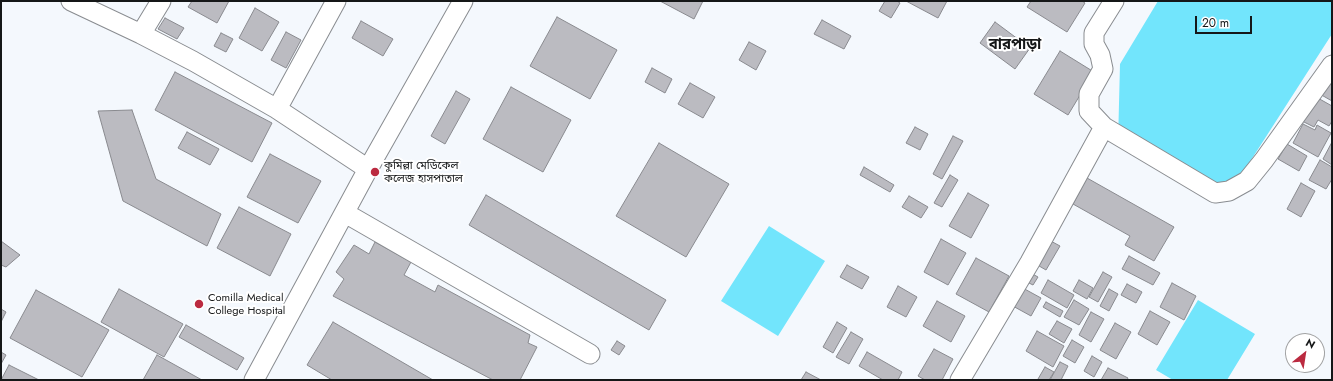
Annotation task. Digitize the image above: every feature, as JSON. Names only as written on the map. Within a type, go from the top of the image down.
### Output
[{"type":"street","points":[[71,1],[141,34],[277,109],[368,169]]},
{"type":"street","points":[[141,34],[161,1]]},
{"type":"street","points":[[277,109],[336,1]]},
{"type":"street","points":[[254,380],[368,169],[463,1]]},
{"type":"street","points":[[1114,1],[1094,33],[1094,44],[1100,55],[1103,69],[1089,94],[1090,111],[1104,127],[1215,193],[1229,191],[1247,181],[1264,160],[1332,65]]},
{"type":"street","points":[[960,380],[1030,262],[1104,127]]},
{"type":"street","points":[[345,213],[590,354]]},
{"type":"water","points":[[1158,1],[1332,1],[1332,34],[1226,199],[1118,143],[1120,64]]},
{"type":"water","points":[[769,226],[825,261],[778,336],[721,301]]},
{"type":"water","points":[[1198,300],[1255,334],[1227,380],[1173,380],[1156,370]]},
{"type":"building","points":[[192,1],[229,1],[217,23],[188,7]]},
{"type":"building","points":[[660,1],[703,1],[694,19]]},
{"type":"building","points":[[885,1],[897,1],[900,3],[891,18],[879,11]]},
{"type":"building","points":[[906,1],[947,1],[938,18]]},
{"type":"building","points":[[1031,1],[1082,1],[1085,3],[1067,32],[1027,7]]},
{"type":"building","points":[[255,8],[279,22],[262,51],[239,38]]},
{"type":"building","points":[[557,17],[617,50],[590,99],[530,66]]},
{"type":"building","points":[[165,18],[184,28],[177,39],[158,29]]},
{"type":"building","points":[[822,20],[851,36],[844,49],[814,34]]},
{"type":"building","points":[[361,21],[393,39],[383,56],[352,38]]},
{"type":"building","points":[[995,22],[1030,48],[1015,69],[980,43]]},
{"type":"building","points":[[286,32],[301,40],[286,68],[271,60]]},
{"type":"building","points":[[221,33],[233,39],[226,52],[214,46]]},
{"type":"building","points":[[749,42],[766,51],[756,70],[739,60]]},
{"type":"building","points":[[1060,51],[1094,72],[1068,115],[1034,94]]},
{"type":"building","points":[[652,68],[672,79],[665,93],[645,82]]},
{"type":"building","points":[[1332,69],[1332,101],[1318,93]]},
{"type":"building","points":[[175,72],[272,123],[252,162],[155,110]]},
{"type":"building","points":[[690,83],[715,97],[703,118],[678,104]]},
{"type":"building","points":[[511,87],[571,120],[543,172],[483,139]]},
{"type":"building","points":[[456,91],[470,99],[445,144],[431,136]]},
{"type":"building","points":[[1316,97],[1332,106],[1332,121],[1329,126],[1318,120],[1314,127],[1302,121]]},
{"type":"building","points":[[132,110],[156,179],[221,214],[207,246],[123,201],[98,111]]},
{"type":"building","points":[[1303,124],[1315,130],[1317,125],[1331,133],[1318,157],[1293,143]]},
{"type":"building","points":[[915,127],[928,134],[920,150],[906,143]]},
{"type":"building","points":[[187,132],[219,149],[210,165],[178,148]]},
{"type":"building","points":[[953,136],[963,141],[942,179],[933,174]]},
{"type":"building","points":[[1332,142],[1332,165],[1323,159]]},
{"type":"building","points":[[659,143],[729,184],[686,257],[616,216]]},
{"type":"building","points":[[1287,144],[1307,156],[1299,171],[1278,159]]},
{"type":"building","points":[[270,154],[321,181],[298,223],[247,197]]},
{"type":"building","points":[[1320,160],[1332,167],[1332,179],[1326,189],[1309,180]]},
{"type":"building","points":[[864,167],[894,185],[890,192],[860,175]]},
{"type":"building","points":[[950,175],[958,180],[942,207],[934,203]]},
{"type":"building","points":[[1087,178],[1174,227],[1154,261],[1125,245],[1130,236],[1073,204]]},
{"type":"building","points":[[1301,183],[1315,191],[1301,217],[1287,209]]},
{"type":"building","points":[[968,193],[989,205],[971,238],[949,226]]},
{"type":"building","points":[[486,195],[666,300],[649,330],[469,225]]},
{"type":"building","points":[[909,196],[928,207],[921,218],[902,207]]},
{"type":"building","points":[[239,207],[291,234],[270,276],[217,248]]},
{"type":"building","points":[[941,239],[966,253],[948,285],[924,272]]},
{"type":"building","points":[[1047,239],[1060,246],[1046,270],[1034,263]]},
{"type":"building","points":[[1,241],[20,255],[6,267],[1,265]]},
{"type":"building","points":[[375,242],[411,262],[404,275],[435,292],[438,285],[530,335],[528,343],[537,347],[520,380],[493,380],[333,296],[344,279],[336,272],[354,245],[369,254]]},
{"type":"building","points":[[1129,256],[1160,273],[1153,285],[1122,269]]},
{"type":"building","points":[[976,258],[1009,276],[989,312],[956,294]]},
{"type":"building","points":[[847,265],[869,277],[862,289],[840,277]]},
{"type":"building","points":[[1027,271],[1038,277],[1033,285],[1023,280]]},
{"type":"building","points":[[1103,272],[1112,277],[1098,302],[1089,297]]},
{"type":"building","points":[[1048,280],[1074,295],[1067,308],[1041,293]]},
{"type":"building","points":[[1079,280],[1093,288],[1087,299],[1073,291]]},
{"type":"building","points":[[1172,283],[1196,296],[1184,320],[1160,307]]},
{"type":"building","points":[[1127,284],[1142,292],[1136,303],[1121,295]]},
{"type":"building","points":[[898,286],[917,297],[906,317],[887,307]]},
{"type":"building","points":[[1021,287],[1041,298],[1031,316],[1011,305]]},
{"type":"building","points":[[119,289],[183,324],[164,357],[101,322]]},
{"type":"building","points":[[1109,289],[1118,294],[1109,311],[1100,306]]},
{"type":"building","points":[[36,290],[109,330],[82,377],[10,338]]},
{"type":"building","points":[[1074,300],[1089,309],[1079,325],[1064,317]]},
{"type":"building","points":[[937,301],[965,316],[951,342],[923,326]]},
{"type":"building","points":[[1046,302],[1063,311],[1060,317],[1043,307]]},
{"type":"building","points":[[1,309],[6,312],[1,322]]},
{"type":"building","points":[[1150,311],[1170,322],[1157,345],[1138,334]]},
{"type":"building","points":[[1091,312],[1104,319],[1091,342],[1079,335]]},
{"type":"building","points":[[1057,321],[1072,329],[1064,343],[1049,334]]},
{"type":"building","points":[[333,322],[433,380],[332,380],[307,365]]},
{"type":"building","points":[[837,322],[847,328],[833,353],[823,347]]},
{"type":"building","points":[[1115,323],[1131,332],[1116,359],[1100,350]]},
{"type":"building","points":[[186,325],[244,358],[237,370],[179,337]]},
{"type":"building","points":[[1037,331],[1064,346],[1053,367],[1026,351]]},
{"type":"building","points":[[851,332],[863,339],[849,364],[836,357]]},
{"type":"building","points":[[1072,340],[1084,347],[1075,363],[1063,356]]},
{"type":"building","points":[[617,341],[625,346],[619,355],[611,350]]},
{"type":"building","points":[[934,349],[953,359],[942,380],[925,380],[918,376]]},
{"type":"building","points":[[1,352],[6,355],[1,364]]},
{"type":"building","points":[[867,352],[902,372],[898,380],[883,380],[859,366]]},
{"type":"building","points":[[157,355],[202,380],[143,380]]},
{"type":"building","points":[[1092,356],[1102,362],[1094,377],[1084,371]]},
{"type":"building","points":[[1060,362],[1068,366],[1061,380],[1050,380]]},
{"type":"building","points":[[9,365],[39,380],[1,380]]},
{"type":"building","points":[[1045,367],[1054,372],[1049,380],[1040,380],[1038,379]]},
{"type":"building","points":[[1108,368],[1128,378],[1127,380],[1101,380]]},
{"type":"building","points":[[806,372],[821,380],[801,380]]},
{"type":"place","name":"কুমিল্লা মেডিকেল কলেজ হাসপাতাল","points":[[375,172]]},
{"type":"place","name":"Comilla Medical College Hospital","points":[[199,304]]},
{"type":"district","name":"বারপাড়া","points":[[1015,45]]}]
